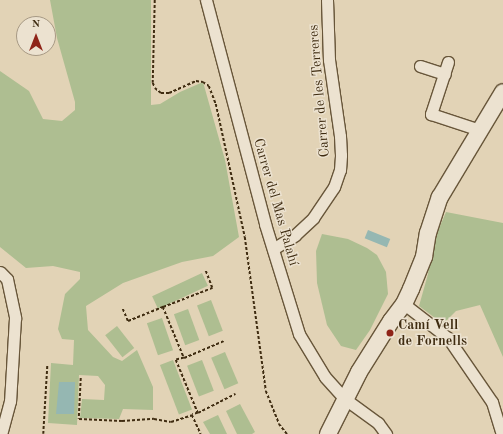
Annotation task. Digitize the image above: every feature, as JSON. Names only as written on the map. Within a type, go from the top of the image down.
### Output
[{"type":"street","name":"Carrer del Mas Palahí","points":[[206,0],[257,196],[299,334],[326,377],[345,399],[378,423],[386,434]]},
{"type":"street","name":"Carrer de les Terreres","points":[[273,249],[295,235],[313,218],[334,187],[340,170],[340,136],[329,60],[327,0]]},
{"type":"street","points":[[448,62],[431,114],[480,130]]},
{"type":"street","points":[[420,66],[445,74]]},
{"type":"street","points":[[328,434],[345,399],[391,320],[404,304],[424,257],[428,233],[440,197],[503,92]]},
{"type":"street","points":[[0,272],[7,279],[15,318],[10,401],[1,434]]},
{"type":"street","points":[[404,304],[448,338],[492,402],[502,434]]},
{"type":"path","points":[[155,0],[153,83],[155,88],[161,93],[169,93],[196,81],[203,82],[209,86],[216,104],[245,237],[266,391],[279,424],[287,434]]},
{"type":"path","points":[[123,309],[128,321],[212,288],[205,270]]},
{"type":"path","points":[[163,307],[184,358]]},
{"type":"path","points":[[198,413],[176,360],[224,341]]},
{"type":"path","points":[[43,434],[47,366]]},
{"type":"path","points":[[81,378],[79,419],[122,420],[154,418],[171,422],[198,413],[235,394]]},
{"type":"path","points":[[192,415],[201,434]]},
{"type":"green space","points":[[50,0],[151,0],[151,105],[160,104],[180,92],[203,82],[225,160],[239,237],[213,256],[182,262],[123,283],[86,306],[88,330],[113,357],[122,361],[137,350],[153,387],[153,410],[123,409],[119,419],[80,418],[82,399],[104,400],[105,385],[98,376],[79,375],[77,425],[48,423],[51,363],[73,365],[74,340],[62,339],[58,329],[65,294],[80,279],[80,272],[53,266],[26,268],[0,247],[0,71],[29,91],[43,119],[62,121],[75,110],[75,102],[57,38],[56,16],[53,16]]},
{"type":"green space","points":[[446,212],[503,223],[503,357],[480,305],[456,311],[443,324],[419,306],[428,274],[432,245]]},
{"type":"green space","points":[[322,234],[348,239],[367,248],[377,255],[386,272],[388,294],[370,330],[356,350],[341,346],[327,325],[317,283],[316,251]]},
{"type":"green space","points":[[202,273],[208,286],[158,309],[152,296]]},
{"type":"green space","points":[[211,300],[223,331],[209,336],[197,305]]},
{"type":"green space","points":[[188,309],[199,340],[185,345],[174,314]]},
{"type":"green space","points":[[162,318],[173,350],[158,355],[147,323]]},
{"type":"green space","points":[[117,326],[134,348],[122,357],[105,335]]},
{"type":"green space","points":[[225,352],[238,383],[224,389],[211,358]]},
{"type":"green space","points":[[173,360],[192,409],[179,414],[160,365]]},
{"type":"green space","points":[[202,360],[214,391],[199,397],[187,366]]},
{"type":"green space","points":[[240,404],[255,432],[252,434],[237,434],[226,411]]},
{"type":"green space","points":[[218,415],[227,434],[210,434],[203,422]]},
{"type":"water","points":[[368,230],[390,239],[387,247],[365,238]]},
{"type":"water","points":[[59,382],[75,382],[74,414],[56,414]]},
{"type":"place","name":"Camí Vell de Fornells","points":[[390,333]]}]
